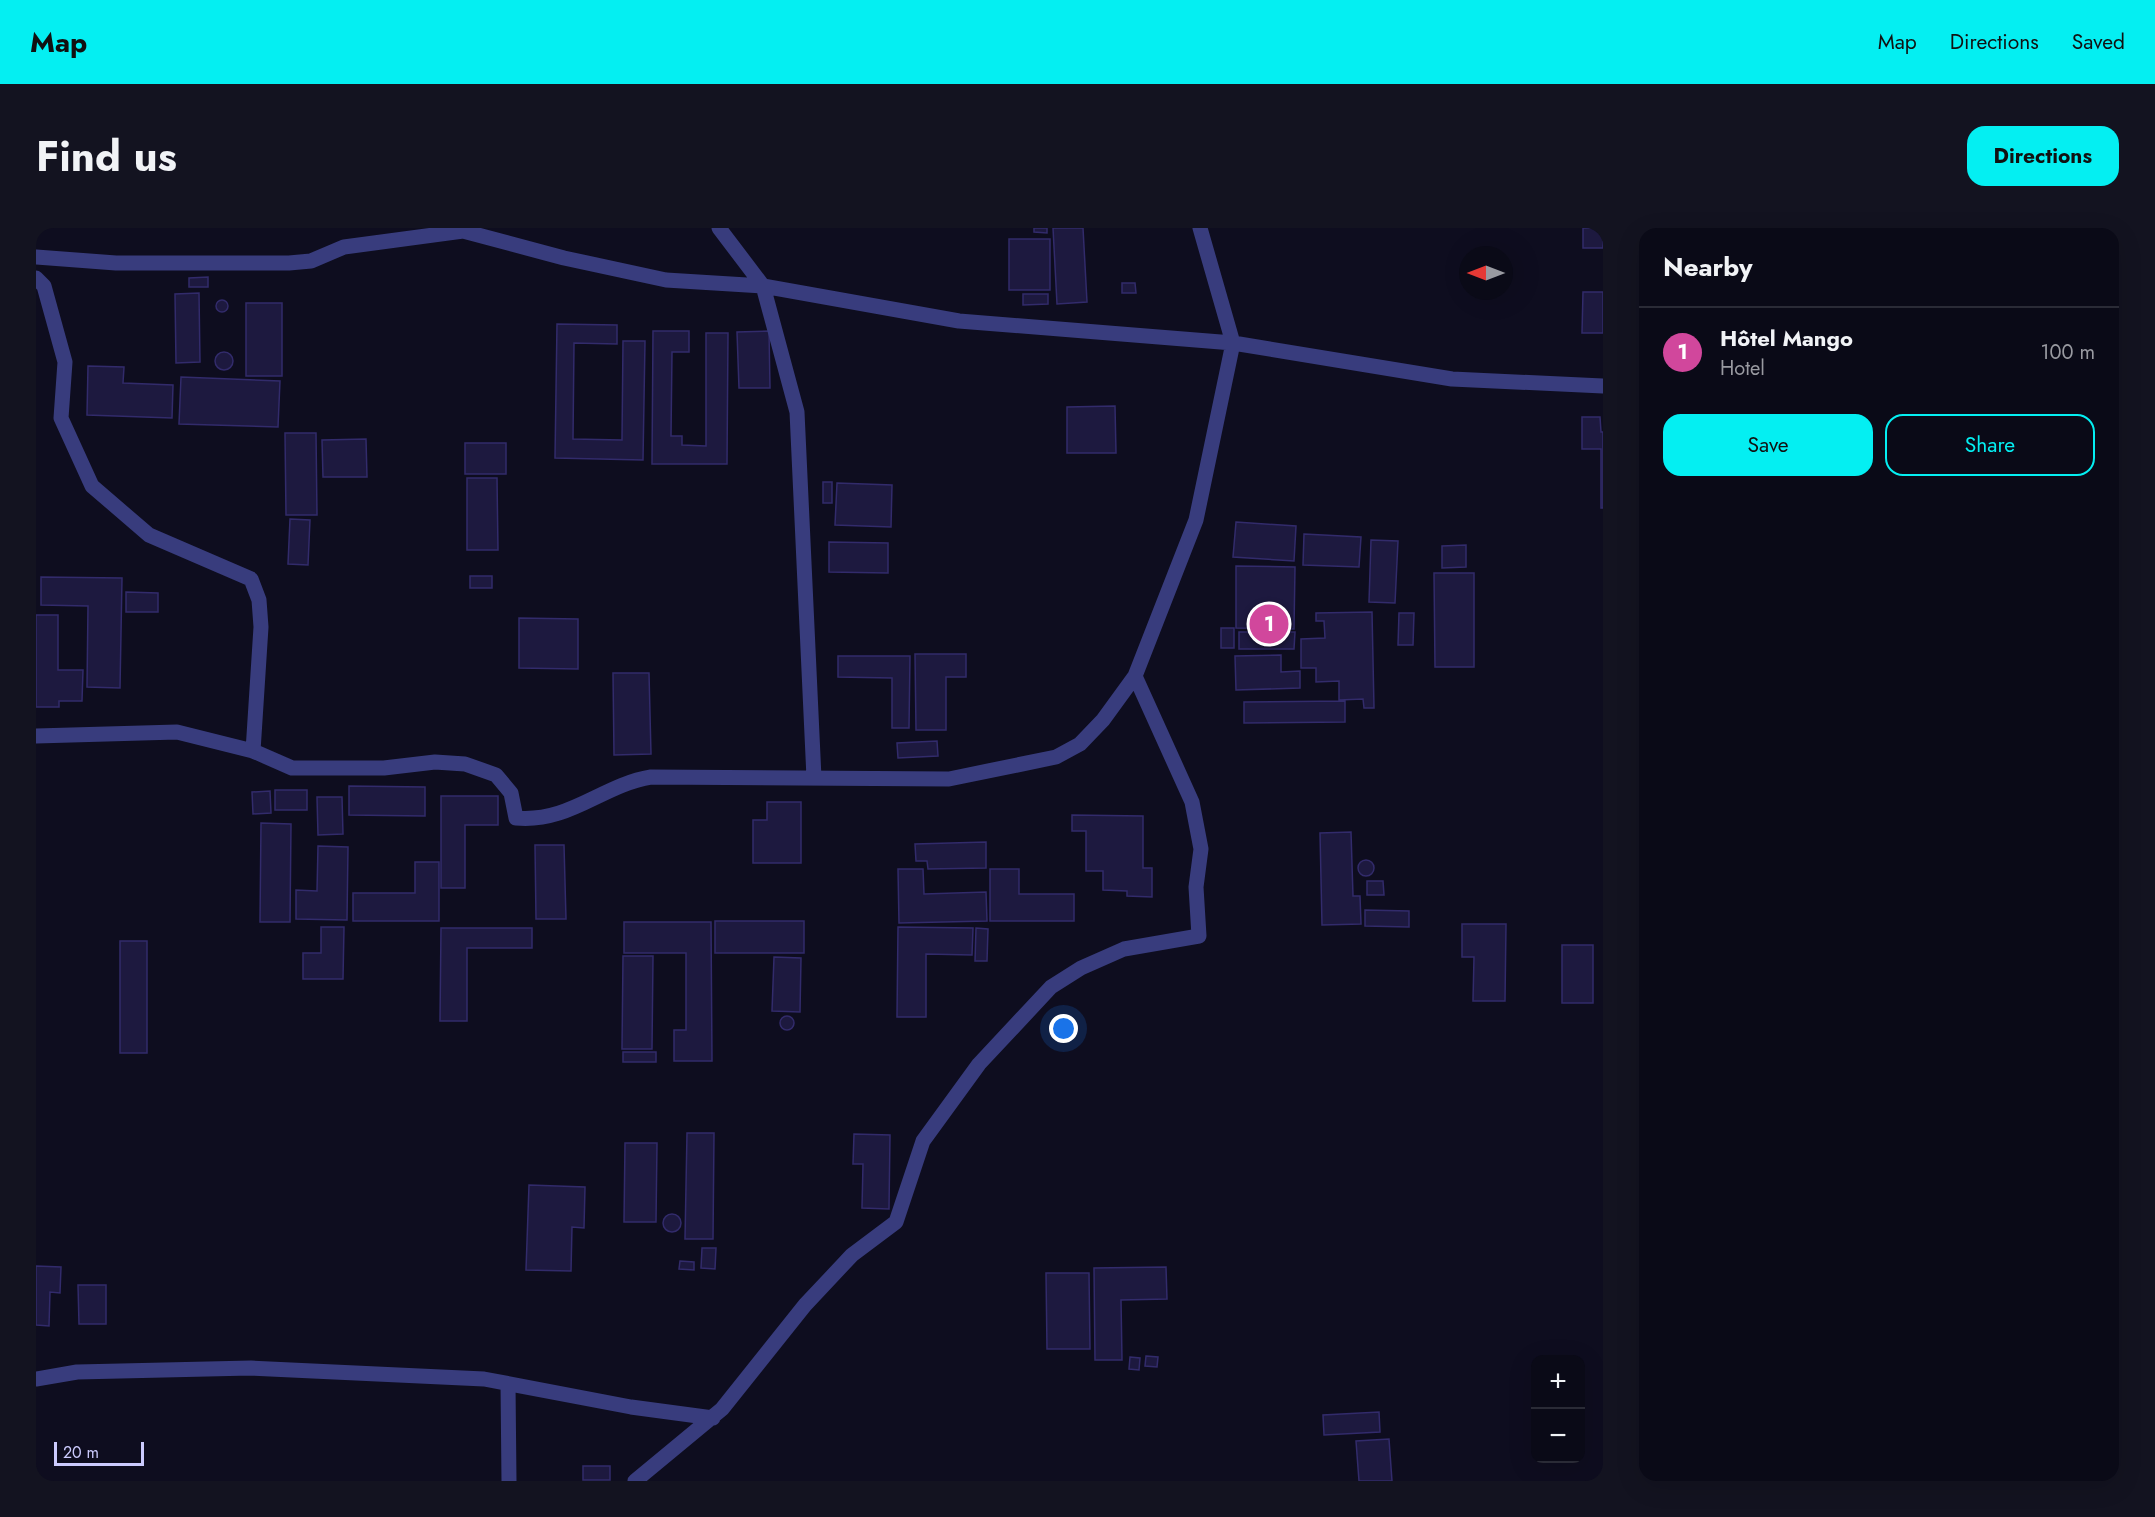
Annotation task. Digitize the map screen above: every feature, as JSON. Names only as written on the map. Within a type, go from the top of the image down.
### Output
[{"type":"street","points":[[719,228],[763,286],[797,412],[814,778]]},
{"type":"street","points":[[36,736],[177,732],[253,751],[292,768],[384,768],[435,762],[465,764],[495,775],[511,793],[516,818],[537,820],[579,808],[631,780],[651,777],[949,779],[1056,757],[1080,744],[1103,720],[1135,676],[1196,520],[1233,343],[1200,228]]},
{"type":"street","points":[[36,257],[116,264],[289,264],[311,261],[344,247],[463,231],[564,258],[666,280],[763,286],[959,321],[1233,343],[1452,379],[1603,386]]},
{"type":"street","points":[[36,278],[44,286],[65,362],[61,418],[92,486],[149,535],[251,579],[259,600],[261,627],[253,751]]},
{"type":"street","points":[[635,1481],[713,1418],[805,1305],[852,1255],[896,1222],[923,1141],[979,1064],[1051,987],[1081,968],[1124,949],[1199,936],[1196,887],[1201,849],[1192,802],[1135,676]]},
{"type":"street","points":[[36,1379],[77,1372],[250,1368],[484,1379],[631,1407],[713,1418]]},
{"type":"street","points":[[508,1384],[509,1481]]},
{"type":"building","points":[[1034,228],[1047,228],[1047,233],[1034,232]]},
{"type":"building","points":[[1053,228],[1083,228],[1087,302],[1057,304]]},
{"type":"building","points":[[1583,228],[1603,228],[1603,248],[1583,248]]},
{"type":"building","points":[[1009,239],[1050,239],[1050,290],[1009,290]]},
{"type":"building","points":[[208,277],[208,287],[189,287],[189,278]]},
{"type":"building","points":[[1122,283],[1135,283],[1136,293],[1122,293]]},
{"type":"building","points":[[1583,292],[1603,292],[1603,333],[1582,333]]},
{"type":"building","points":[[199,293],[200,362],[176,363],[175,294]]},
{"type":"building","points":[[1023,294],[1048,294],[1048,304],[1023,305]]},
{"type":"building","points":[[224,300],[227,301],[227,311],[220,312],[217,311],[216,304],[217,301]]},
{"type":"building","points":[[246,303],[282,303],[282,376],[246,376]]},
{"type":"building","points":[[557,324],[617,325],[617,344],[574,343],[573,439],[622,440],[623,341],[645,341],[643,460],[555,458]]},
{"type":"building","points":[[653,331],[689,331],[689,352],[672,352],[671,436],[682,436],[682,445],[706,446],[706,333],[728,333],[727,464],[652,464]]},
{"type":"building","points":[[769,331],[770,388],[739,388],[737,332]]},
{"type":"building","points":[[224,352],[230,355],[233,361],[230,367],[224,370],[218,367],[215,361],[218,355]]},
{"type":"building","points":[[88,366],[124,367],[123,383],[173,385],[172,418],[87,415]]},
{"type":"building","points":[[181,377],[280,381],[278,427],[179,424]]},
{"type":"building","points":[[1115,406],[1116,453],[1067,453],[1067,407]]},
{"type":"building","points":[[1582,417],[1600,417],[1601,432],[1603,432],[1603,508],[1601,508],[1601,449],[1582,449]]},
{"type":"building","points":[[285,433],[316,433],[317,515],[286,515]]},
{"type":"building","points":[[366,439],[367,477],[323,477],[322,440]]},
{"type":"building","points":[[465,443],[506,443],[506,474],[465,474]]},
{"type":"building","points":[[467,478],[497,478],[498,550],[467,550]]},
{"type":"building","points":[[823,482],[832,482],[832,503],[823,503]]},
{"type":"building","points":[[837,483],[892,485],[891,527],[835,525]]},
{"type":"building","points":[[290,519],[310,520],[308,565],[288,564]]},
{"type":"building","points":[[1236,522],[1296,526],[1294,561],[1233,557]]},
{"type":"building","points":[[1304,534],[1361,537],[1359,567],[1303,565]]},
{"type":"building","points":[[1371,540],[1398,541],[1395,603],[1369,602]]},
{"type":"building","points":[[829,542],[888,543],[888,573],[829,572]]},
{"type":"building","points":[[1466,545],[1466,567],[1442,568],[1442,546]]},
{"type":"building","points":[[1236,566],[1295,567],[1294,629],[1236,628]]},
{"type":"building","points":[[1434,573],[1474,573],[1474,667],[1435,667]]},
{"type":"building","points":[[470,576],[492,576],[492,588],[470,588]]},
{"type":"building","points":[[41,577],[122,578],[120,688],[87,687],[88,606],[41,605]]},
{"type":"building","points":[[126,592],[158,593],[158,612],[126,612]]},
{"type":"building","points":[[1372,612],[1374,708],[1364,708],[1363,699],[1339,700],[1339,681],[1316,682],[1316,668],[1301,668],[1301,639],[1325,638],[1324,621],[1316,621],[1316,613]]},
{"type":"building","points":[[1399,613],[1414,613],[1413,645],[1398,645]]},
{"type":"building","points":[[36,615],[58,615],[58,670],[83,670],[82,701],[59,701],[59,707],[36,707]]},
{"type":"building","points":[[519,618],[578,619],[578,669],[519,668]]},
{"type":"building","points":[[1221,628],[1234,628],[1234,648],[1221,648]]},
{"type":"building","points":[[1239,632],[1295,632],[1294,649],[1239,649]]},
{"type":"building","points":[[915,654],[966,654],[966,677],[946,677],[946,730],[916,730]]},
{"type":"building","points":[[1281,655],[1281,672],[1300,671],[1300,688],[1236,690],[1235,656]]},
{"type":"building","points":[[838,656],[910,656],[909,728],[892,728],[892,678],[838,677]]},
{"type":"building","points":[[613,673],[649,673],[651,754],[614,755]]},
{"type":"building","points":[[1345,701],[1345,722],[1244,723],[1244,702]]},
{"type":"building","points":[[937,741],[938,756],[898,758],[897,743]]},
{"type":"building","points":[[349,786],[425,787],[425,816],[349,815]]},
{"type":"building","points":[[275,790],[307,790],[307,810],[275,810]]},
{"type":"building","points":[[270,791],[271,813],[253,814],[252,792]]},
{"type":"building","points":[[441,796],[498,796],[498,825],[465,825],[465,888],[441,888]]},
{"type":"building","points":[[317,797],[342,797],[343,834],[318,835]]},
{"type":"building","points":[[767,802],[801,802],[801,863],[753,863],[753,820],[767,820]]},
{"type":"building","points":[[1072,815],[1143,816],[1143,868],[1152,868],[1152,897],[1127,896],[1127,891],[1103,890],[1103,871],[1086,871],[1086,831],[1072,831]]},
{"type":"building","points":[[261,823],[291,824],[290,922],[260,922]]},
{"type":"building","points":[[1351,832],[1353,896],[1360,896],[1361,924],[1322,925],[1320,833]]},
{"type":"building","points":[[986,842],[986,868],[928,869],[927,861],[916,861],[915,844]]},
{"type":"building","points":[[535,845],[564,845],[566,919],[536,919]]},
{"type":"building","points":[[318,846],[348,847],[347,920],[296,919],[296,890],[317,891]]},
{"type":"building","points":[[1366,860],[1372,862],[1374,868],[1372,874],[1366,876],[1360,874],[1358,868],[1360,862]]},
{"type":"building","points":[[415,862],[439,862],[439,921],[353,921],[353,893],[415,893]]},
{"type":"building","points":[[898,869],[923,869],[924,894],[986,892],[987,921],[899,923]]},
{"type":"building","points":[[990,869],[1019,869],[1019,894],[1074,894],[1074,921],[990,921]]},
{"type":"building","points":[[1367,881],[1383,881],[1384,895],[1367,895]]},
{"type":"building","points":[[1365,910],[1409,911],[1409,927],[1365,926]]},
{"type":"building","points":[[715,921],[804,921],[804,953],[715,953]]},
{"type":"building","points":[[624,922],[711,922],[712,1061],[674,1061],[674,1030],[686,1030],[686,953],[624,953]]},
{"type":"building","points":[[1462,924],[1506,924],[1505,1001],[1473,1001],[1474,957],[1462,957]]},
{"type":"building","points":[[321,927],[344,927],[343,979],[303,979],[303,953],[321,953]]},
{"type":"building","points":[[898,927],[973,928],[972,955],[926,954],[926,1017],[897,1017]]},
{"type":"building","points":[[441,928],[532,928],[532,948],[467,948],[467,1021],[440,1021]]},
{"type":"building","points":[[976,928],[988,929],[987,961],[975,961]]},
{"type":"building","points":[[120,941],[147,941],[147,1053],[120,1053]]},
{"type":"building","points":[[1562,945],[1593,945],[1593,1003],[1562,1003]]},
{"type":"building","points":[[623,956],[653,956],[652,1049],[622,1049]]},
{"type":"building","points":[[774,957],[801,958],[800,1012],[772,1011]]},
{"type":"building","points":[[787,1016],[792,1018],[794,1023],[792,1028],[787,1030],[782,1028],[780,1023],[782,1018]]},
{"type":"building","points":[[623,1052],[656,1052],[656,1062],[623,1062]]},
{"type":"building","points":[[687,1133],[714,1133],[713,1239],[685,1239]]},
{"type":"building","points":[[854,1134],[890,1135],[889,1209],[862,1208],[863,1164],[853,1164]]},
{"type":"building","points":[[625,1143],[657,1143],[656,1222],[624,1222]]},
{"type":"building","points":[[529,1185],[585,1187],[584,1228],[572,1227],[571,1271],[526,1270]]},
{"type":"building","points":[[672,1214],[678,1217],[681,1223],[678,1229],[672,1232],[666,1229],[663,1223],[666,1217]]},
{"type":"building","points":[[702,1248],[716,1248],[715,1269],[701,1268]]},
{"type":"building","points":[[680,1261],[694,1262],[694,1270],[679,1269]]},
{"type":"building","points":[[36,1266],[61,1267],[60,1293],[50,1292],[49,1326],[36,1325]]},
{"type":"building","points":[[1166,1267],[1167,1299],[1121,1300],[1122,1360],[1095,1360],[1094,1268]]},
{"type":"building","points":[[1046,1273],[1089,1273],[1090,1349],[1047,1349]]},
{"type":"building","points":[[78,1285],[106,1285],[106,1324],[79,1324]]},
{"type":"building","points":[[1146,1356],[1158,1357],[1157,1367],[1145,1366]]},
{"type":"building","points":[[1130,1357],[1140,1358],[1139,1370],[1129,1369]]},
{"type":"building","points":[[1379,1412],[1380,1432],[1324,1435],[1323,1415]]},
{"type":"building","points":[[1389,1439],[1392,1481],[1359,1481],[1356,1441]]},
{"type":"building","points":[[583,1466],[610,1466],[610,1480],[583,1480]]},
{"type":"place","name":"Hôtel Mango","points":[[1269,624]]}]
